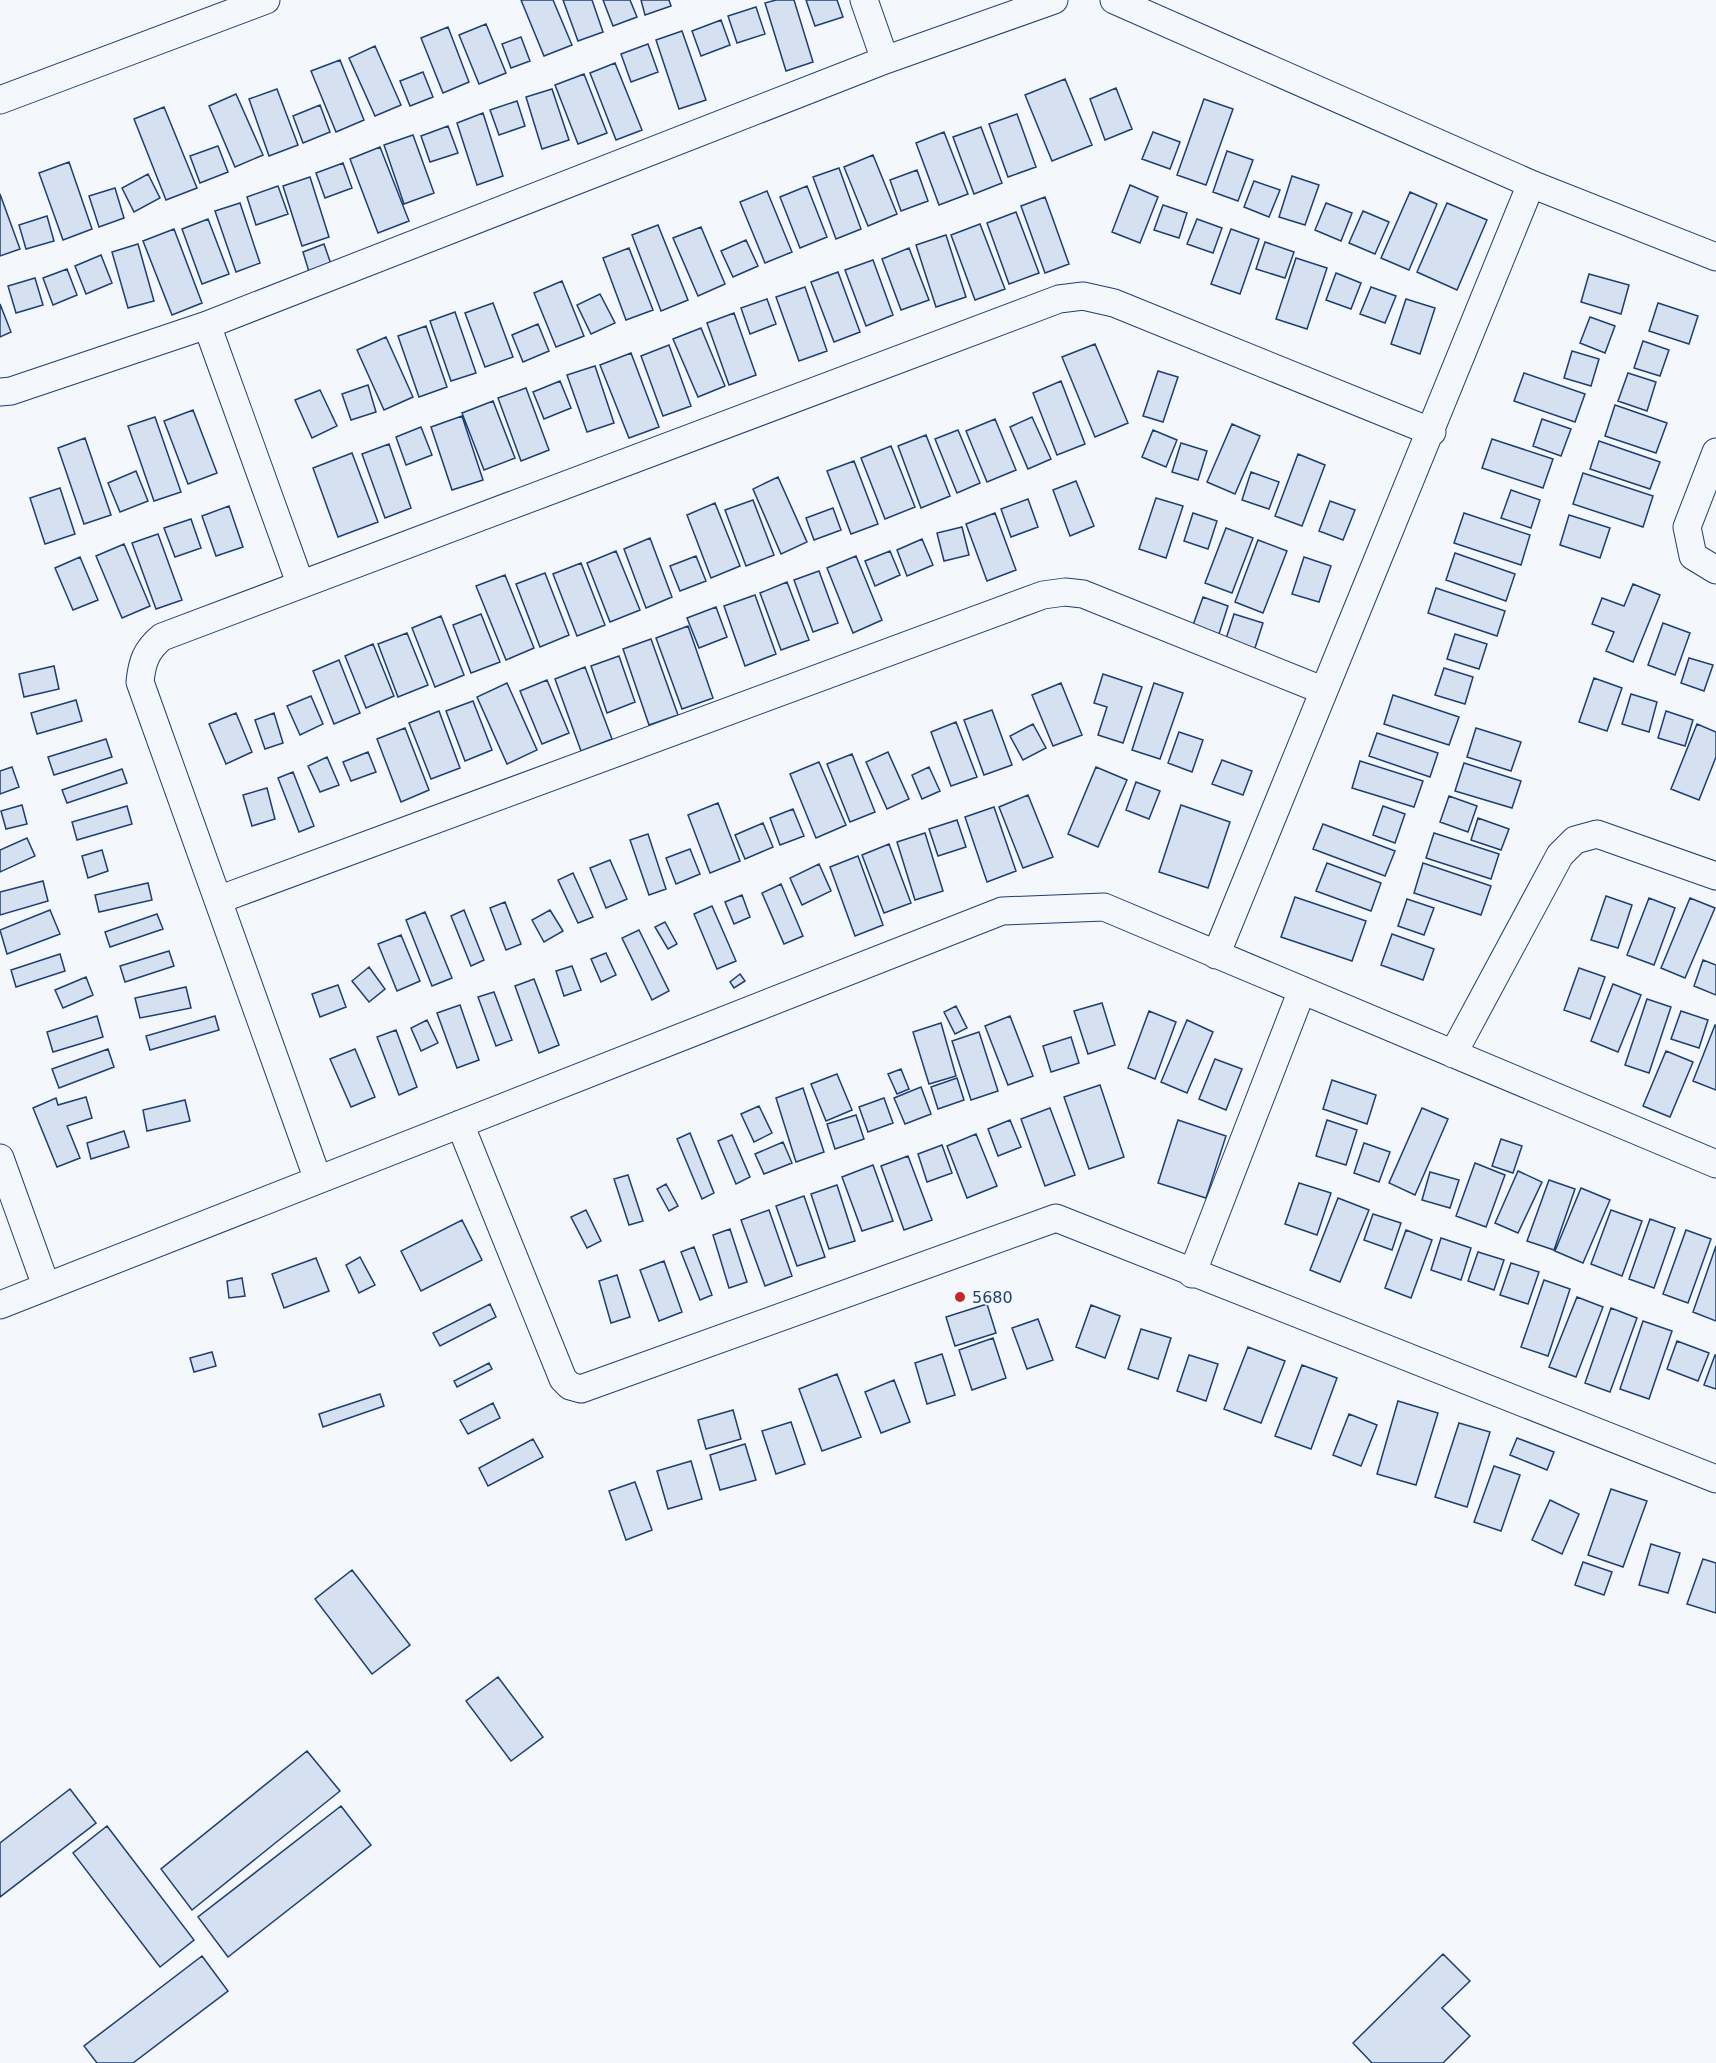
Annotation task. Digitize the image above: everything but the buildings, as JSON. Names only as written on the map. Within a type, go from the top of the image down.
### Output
[{"type":"street","points":[[0,100],[266,0]]},
{"type":"street","points":[[864,0],[885,60]]},
{"type":"street","points":[[0,392],[11,391],[207,325],[885,60],[1054,0]]},
{"type":"street","points":[[1114,0],[1531,184],[1716,256]]},
{"type":"street","points":[[1216,956],[1322,690],[1432,432],[1531,184]]},
{"type":"street","points":[[318,1179],[140,682],[142,663],[150,647],[162,637],[300,583],[1059,299],[1083,296],[1114,303],[1432,432]]},
{"type":"street","points":[[207,325],[300,583]]},
{"type":"street","points":[[1716,452],[1687,527],[1693,556],[1716,570]]},
{"type":"street","points":[[218,900],[1043,595],[1065,591],[1083,594],[1322,690]]},
{"type":"street","points":[[1453,1054],[1560,855],[1575,840],[1597,834],[1716,876]]},
{"type":"street","points":[[0,1305],[1002,911],[1104,907],[1216,956],[1716,1164]]},
{"type":"street","points":[[1192,1274],[1302,990]]},
{"type":"street","points":[[460,1124],[563,1379],[570,1386],[581,1389],[1056,1218],[1192,1274],[1716,1479]]},
{"type":"street","points":[[0,1158],[46,1286]]},
{"type":"place","name":"5680","points":[[960,1297]]}]
